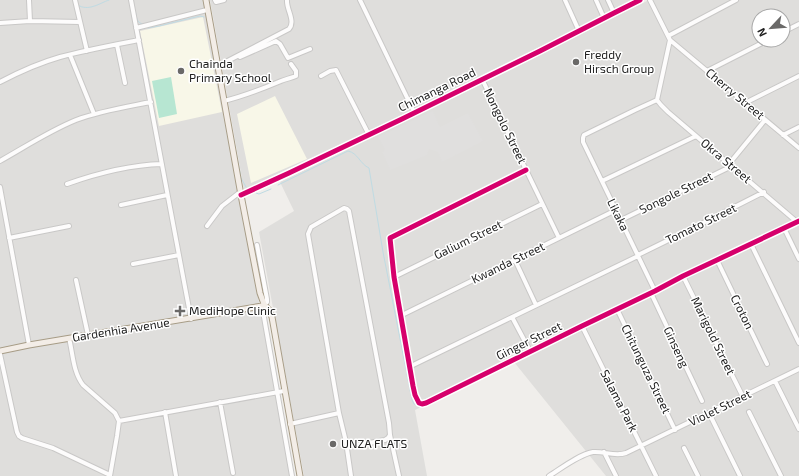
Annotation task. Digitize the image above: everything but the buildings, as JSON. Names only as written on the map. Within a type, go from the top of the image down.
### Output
[{"type":"main road","points":[[206,0],[240,194],[263,305],[269,310],[272,317],[300,476]]},
{"type":"main road","name":"Gardenhia Avenue","points":[[0,353],[30,345],[191,319],[263,305]]},
{"type":"street","points":[[29,0],[30,21]]},
{"type":"street","points":[[76,0],[87,51]]},
{"type":"street","points":[[131,0],[191,319]]},
{"type":"street","points":[[215,0],[216,2],[224,0]]},
{"type":"street","points":[[218,66],[292,26],[287,0]]},
{"type":"street","points":[[360,0],[414,112]]},
{"type":"street","points":[[565,0],[579,31]]},
{"type":"street","points":[[596,0],[604,18]]},
{"type":"street","points":[[608,0],[614,13]]},
{"type":"street","name":"Chimanga Road","points":[[207,226],[222,206],[240,194],[289,173],[516,63],[640,0]]},
{"type":"street","points":[[650,0],[669,38],[657,100]]},
{"type":"street","points":[[669,38],[736,0]]},
{"type":"street","points":[[136,28],[207,10]]},
{"type":"street","points":[[0,23],[30,21],[80,22]]},
{"type":"street","name":"Cherry Street","points":[[669,38],[799,148]]},
{"type":"street","points":[[0,82],[38,64],[60,57],[139,40]]},
{"type":"street","points":[[224,62],[230,62],[276,41],[280,44],[288,58],[310,49]]},
{"type":"street","points":[[117,45],[125,83]]},
{"type":"street","points":[[707,71],[752,48]]},
{"type":"street","points":[[70,54],[94,114]]},
{"type":"street","points":[[224,101],[244,96],[296,76],[296,71],[291,64]]},
{"type":"street","points":[[321,76],[330,71],[336,70],[369,134]]},
{"type":"street","points":[[745,103],[799,76]]},
{"type":"street","name":"Nongolo Street","points":[[482,79],[559,238]]},
{"type":"street","name":"Okra Street","points":[[657,100],[668,112],[798,221]]},
{"type":"street","name":"Likaka","points":[[653,292],[638,255],[583,142],[583,138],[584,136],[657,100]]},
{"type":"street","points":[[0,161],[53,130],[76,120],[94,114],[151,102]]},
{"type":"street","points":[[730,165],[765,120]]},
{"type":"street","points":[[783,135],[799,127]]},
{"type":"street","points":[[602,181],[696,136]]},
{"type":"street","points":[[67,184],[106,171],[162,164]]},
{"type":"street","name":"Songole Street","points":[[621,220],[730,165]]},
{"type":"street","name":"Ginger Street","points":[[526,170],[390,238],[400,316],[415,395],[419,403],[422,404],[798,221]]},
{"type":"street","points":[[0,187],[30,345]]},
{"type":"street","name":"Tomato Street","points":[[410,367],[696,227],[764,192]]},
{"type":"street","points":[[121,205],[167,196]]},
{"type":"street","name":"Galium Street","points":[[394,277],[542,204]]},
{"type":"street","points":[[351,476],[308,234],[311,227],[344,208],[349,211],[390,435],[399,476]]},
{"type":"street","name":"Kwanda Street","points":[[400,316],[616,210]]},
{"type":"street","points":[[9,238],[70,226]]},
{"type":"street","points":[[784,228],[799,259]]},
{"type":"street","points":[[751,244],[799,343]]},
{"type":"street","points":[[257,245],[267,299],[267,302],[263,305],[292,476]]},
{"type":"street","points":[[132,264],[179,255]]},
{"type":"street","points":[[515,260],[536,305]]},
{"type":"street","name":"Croton","points":[[717,260],[767,364]]},
{"type":"street","name":"Marigold Street","points":[[683,276],[743,397]]},
{"type":"street","points":[[76,280],[88,335]]},
{"type":"street","name":"Ginseng","points":[[653,292],[702,401]]},
{"type":"street","name":"Chitunguza Street","points":[[616,309],[675,430]]},
{"type":"street","points":[[512,317],[530,352]]},
{"type":"street","name":"Salama Park","points":[[582,326],[656,476]]},
{"type":"street","points":[[0,353],[19,436],[26,440],[52,448],[110,476],[119,421],[115,413],[79,380],[69,338]]},
{"type":"street","name":"Violet Street","points":[[549,476],[586,454],[593,452],[604,452],[622,455],[799,369]]},
{"type":"street","points":[[775,381],[799,429]]},
{"type":"street","points":[[119,421],[284,391]]},
{"type":"street","points":[[220,402],[233,473]]},
{"type":"street","points":[[165,412],[176,476]]},
{"type":"street","points":[[749,412],[781,476]]},
{"type":"street","points":[[290,424],[339,413]]},
{"type":"street","points":[[709,413],[740,476]]},
{"type":"street","points":[[346,442],[351,445],[356,445],[385,440],[390,435]]},
{"type":"street","points":[[684,448],[698,476]]},
{"type":"street","points":[[604,452],[616,476]]},
{"type":"shaded area","points":[[0,0],[203,0],[291,476],[0,476]]},
{"type":"shaded area","points":[[210,0],[635,0],[291,170],[244,190]]},
{"type":"shaded area","points":[[649,0],[799,0],[799,476],[606,476],[514,362],[415,410],[427,476],[304,476],[259,232],[294,211],[280,182]]},
{"type":"shaded area","name":"Chainda Primary School","points":[[203,17],[222,112],[159,126],[140,31]]},
{"type":"shaded area","points":[[275,96],[307,159],[251,183],[237,114]]},
{"type":"shaded area","points":[[433,111],[440,127],[468,113],[483,141],[442,162],[438,152],[429,149],[427,155],[390,170],[382,152],[385,150],[378,137]]},
{"type":"green space","points":[[171,77],[177,114],[159,118],[152,81]]},
{"type":"waterway","points":[[78,5],[86,8],[109,0]]},
{"type":"waterway","points":[[135,11],[138,21],[143,24]]},
{"type":"waterway","points":[[148,28],[200,16],[204,17]]},
{"type":"waterway","points":[[229,116],[241,178],[246,187]]},
{"type":"waterway","points":[[278,185],[348,151],[354,154],[369,168],[383,252],[414,404],[424,406],[511,363]]},
{"type":"waterway","points":[[256,193],[259,194],[271,189]]},
{"type":"waterway","points":[[788,229],[799,223]]},
{"type":"waterway","points":[[754,245],[782,232]]},
{"type":"waterway","points":[[720,262],[748,248]]},
{"type":"waterway","points":[[688,278],[715,264]]},
{"type":"waterway","points":[[654,294],[681,281]]},
{"type":"waterway","points":[[620,310],[648,297]]},
{"type":"waterway","points":[[586,327],[614,313]]},
{"type":"waterway","points":[[538,350],[580,329]]},
{"type":"cycle path","points":[[241,195],[402,119],[640,0]]},
{"type":"cycle path","points":[[526,170],[390,238],[394,277],[413,386],[419,403],[426,403],[683,276],[799,221]]},
{"type":"place","name":"Freddy Hirsch Group","points":[[576,62]]},
{"type":"place","name":"Chainda Primary School","points":[[181,71]]},
{"type":"place","name":"MediHope Clinic","points":[[180,311]]},
{"type":"place","name":"UNZA FLATS","points":[[333,444]]}]
